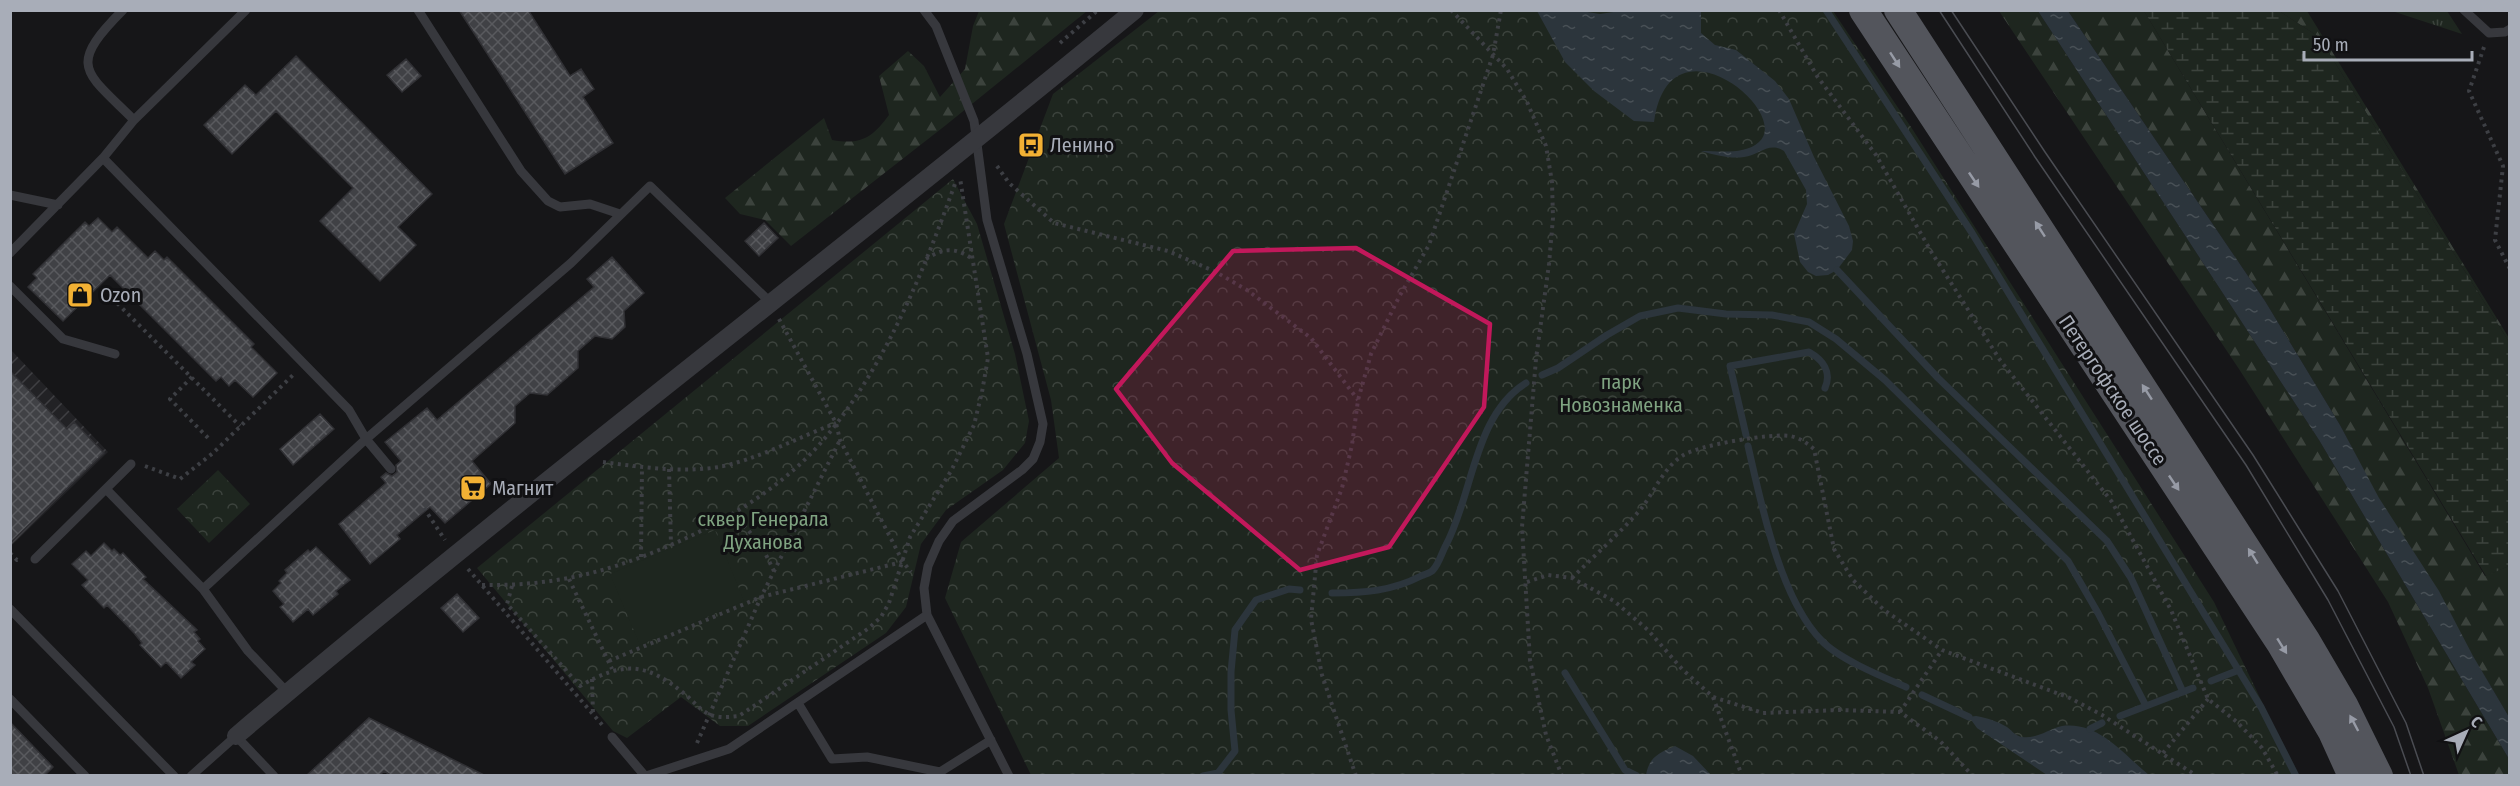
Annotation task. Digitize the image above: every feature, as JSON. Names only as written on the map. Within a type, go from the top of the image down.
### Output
[{"type":"main road","name":"Петергофское шоссе","points":[[1863,10],[2280,643],[2332,732],[2352,776]]},
{"type":"main road","name":"Петергофское шоссе","points":[[1898,10],[2306,640],[2344,705],[2379,776]]},
{"type":"street","points":[[236,736],[287,692],[770,302],[977,140],[1136,10]]},
{"type":"lane","points":[[123,10],[98,35],[87,55],[90,75],[134,120]]},
{"type":"lane","points":[[10,253],[103,158],[134,120],[246,10]]},
{"type":"lane","points":[[418,10],[521,171],[548,201],[560,207],[590,204],[620,214]]},
{"type":"lane","points":[[924,10],[936,26],[974,121],[987,220],[1027,354],[1043,424],[1033,459],[1022,470],[953,521],[939,541],[928,566],[924,588],[927,615],[1009,776]]},
{"type":"lane","points":[[2464,10],[2489,33],[2505,32],[2510,28]]},
{"type":"lane","points":[[103,158],[349,410],[366,439],[391,469]]},
{"type":"lane","points":[[203,589],[366,439],[571,263],[650,186],[770,302]]},
{"type":"lane","points":[[10,195],[58,205]]},
{"type":"lane","points":[[10,286],[63,339],[115,354]]},
{"type":"lane","points":[[35,559],[132,464]]},
{"type":"lane","points":[[106,489],[203,589],[248,651],[287,692]]},
{"type":"lane","points":[[10,609],[174,776]]},
{"type":"lane","points":[[612,737],[646,776],[729,749],[927,615]]},
{"type":"lane","points":[[10,699],[85,776]]},
{"type":"lane","points":[[798,703],[832,759],[867,757],[940,772],[991,740]]},
{"type":"lane","points":[[191,776],[236,736],[274,776]]},
{"type":"path","points":[[1451,10],[1507,69],[1527,102],[1546,146],[1552,182],[1553,218],[1536,359],[1522,527],[1530,660],[1546,735],[1562,776]]},
{"type":"path","points":[[1356,776],[1322,675],[1311,619],[1317,555],[1342,488],[1352,445],[1358,400],[1371,354],[1429,245],[1494,55],[1501,10]]},
{"type":"path","points":[[1779,10],[1817,76],[1876,155],[1932,253],[2000,360],[2112,502],[2171,610],[2208,699],[2237,722],[2256,742],[2278,776]]},
{"type":"path","points":[[2489,33],[2469,91],[2503,166],[2495,240],[2510,269]]},
{"type":"path","points":[[977,140],[1009,183],[1054,223],[1168,251],[1216,272],[1247,290],[1311,338],[1358,400]]},
{"type":"path","points":[[482,585],[512,586],[569,579],[608,570],[713,526],[773,486],[830,432],[876,367],[894,333],[926,259],[959,174],[988,358],[982,392],[974,425],[951,471],[910,537],[889,603],[881,616],[869,628],[740,716],[724,718],[710,715],[659,675],[638,669],[612,669],[580,686],[507,604],[512,586]]},
{"type":"path","points":[[926,259],[939,251],[952,249],[972,258]]},
{"type":"path","points":[[112,298],[240,426]]},
{"type":"path","points":[[770,302],[836,423],[840,440],[903,562],[924,588]]},
{"type":"path","points":[[132,464],[145,466],[180,479],[213,453],[304,365]]},
{"type":"path","points":[[192,377],[170,399],[211,441]]},
{"type":"path","points":[[602,462],[669,469],[719,467],[742,461],[836,423]]},
{"type":"path","points":[[1572,578],[1640,510],[1662,477],[1680,457],[1693,450],[1764,437],[1797,438],[1814,449],[1834,549],[1853,580],[1884,610],[1942,650],[2070,698],[2163,753],[2197,776]]},
{"type":"path","points":[[689,762],[761,597],[840,440]]},
{"type":"path","points":[[641,557],[642,467]]},
{"type":"path","points":[[669,469],[671,545]]},
{"type":"path","points":[[424,508],[451,548]]},
{"type":"path","points":[[734,514],[761,544],[774,571]]},
{"type":"path","points":[[461,562],[612,737]]},
{"type":"path","points":[[609,661],[761,597],[903,562]]},
{"type":"path","points":[[1527,582],[1548,575],[1572,578],[1623,608],[1648,630],[1682,669],[1713,697],[1763,713],[1840,710],[1900,712],[1940,741],[1973,776]]},
{"type":"path","points":[[569,579],[612,669]]},
{"type":"path","points":[[1900,712],[1942,650]]},
{"type":"path","points":[[592,679],[593,715]]},
{"type":"path","points":[[1713,697],[1742,776]]},
{"type":"path","points":[[2163,753],[2208,699]]},
{"type":"path","points":[[1348,776],[1353,768]]},
{"type":"highlighted area","points":[[1356,248],[1490,324],[1484,407],[1389,547],[1300,570],[1172,463],[1116,389],[1233,251]]},
{"type":"shaded area","points":[[11,350],[108,452],[11,546]]},
{"type":"green space","points":[[979,11],[1087,11],[791,246],[765,220],[740,214],[725,198],[824,118],[832,140],[858,140],[871,134],[889,115],[879,76],[908,51],[924,66],[940,97],[965,69],[973,26]]},
{"type":"green space","name":"парк Новознаменка","points":[[1159,11],[1833,11],[1911,127],[2214,602],[2297,775],[1031,775],[945,598],[961,542],[1059,458],[1051,400],[1004,224],[1053,94]]},
{"type":"green space","points":[[1999,11],[2038,11],[2319,440],[2509,759],[2509,775],[2459,775],[2428,688],[2388,602],[2239,369]]},
{"type":"green space","points":[[2068,11],[2144,11],[2485,576],[2509,566],[2509,717],[2378,498],[2340,425],[2265,301]]},
{"type":"green space","points":[[2144,11],[2279,11],[2319,37],[2509,342],[2509,566],[2486,576]]},
{"type":"green space","points":[[2279,11],[2307,11],[2509,338],[2509,342],[2319,37]]},
{"type":"green space","points":[[2392,11],[2447,11],[2462,34]]},
{"type":"green space","name":"сквер Генерала Духанова","points":[[953,179],[977,224],[1015,354],[1029,421],[1025,443],[1003,470],[946,510],[921,544],[906,607],[886,633],[748,726],[720,726],[681,697],[627,738],[613,731],[477,568]]},
{"type":"green space","points":[[218,470],[250,504],[209,543],[177,509]]},
{"type":"green space","points":[[715,530],[744,601],[640,645],[610,574]]},
{"type":"water","points":[[1537,11],[1581,11],[1600,14],[1620,11],[1701,11],[1701,33],[1715,45],[1736,50],[1775,81],[1789,99],[1814,157],[1849,226],[1853,241],[1852,250],[1837,270],[1828,275],[1816,276],[1808,272],[1800,262],[1794,234],[1807,204],[1806,190],[1784,151],[1774,147],[1739,157],[1701,151],[1739,151],[1759,142],[1765,128],[1759,111],[1745,93],[1725,79],[1703,72],[1682,74],[1664,90],[1654,122],[1634,121],[1594,91],[1565,62]]},
{"type":"water","points":[[2038,11],[2068,11],[2265,301],[2340,425],[2379,498],[2439,591],[2473,656],[2509,717],[2509,759],[2319,440]]},
{"type":"water","points":[[1976,716],[1999,723],[2022,737],[2038,735],[2062,726],[2088,729],[2110,741],[2149,775],[2047,775],[1977,728],[1969,717]]},
{"type":"water","points":[[1675,746],[1693,756],[1711,775],[1646,775],[1647,769],[1656,756]]},
{"type":"building","points":[[459,10],[528,10],[570,76],[581,69],[594,89],[583,97],[613,143],[565,174]]},
{"type":"building","points":[[296,56],[432,194],[398,227],[416,245],[380,281],[320,221],[353,188],[276,111],[232,154],[204,125],[245,85],[256,95]]},
{"type":"building","points":[[406,59],[421,76],[402,92],[387,75]]},
{"type":"building","points":[[98,218],[112,232],[117,227],[148,258],[155,251],[164,260],[167,257],[254,344],[251,347],[277,373],[253,397],[235,380],[229,386],[221,377],[216,381],[110,275],[63,321],[28,287],[37,278],[33,274],[85,222],[89,226]]},
{"type":"building","points":[[764,223],[778,238],[759,256],[745,241]]},
{"type":"building","points":[[612,257],[644,293],[624,311],[625,327],[612,339],[595,336],[578,351],[578,368],[547,395],[530,393],[515,406],[515,423],[472,461],[491,484],[445,523],[430,507],[397,535],[400,539],[370,564],[339,524],[386,483],[381,477],[386,473],[392,476],[397,472],[396,465],[401,461],[385,442],[427,408],[437,420],[594,287],[587,279]]},
{"type":"building","points":[[10,371],[67,429],[74,422],[104,453],[10,543]]},
{"type":"building","points":[[320,414],[334,429],[293,465],[280,449]]},
{"type":"building","points":[[104,543],[112,551],[114,549],[120,555],[123,553],[146,577],[143,579],[197,630],[194,632],[205,649],[191,662],[195,665],[181,678],[166,662],[161,667],[140,645],[142,643],[134,633],[107,605],[104,608],[82,585],[88,580],[72,564],[86,551],[91,556]]},
{"type":"building","points":[[316,547],[350,580],[336,591],[338,594],[313,615],[308,609],[293,622],[280,607],[284,604],[273,591],[287,573],[285,570],[308,550],[310,552]]},
{"type":"building","points":[[457,594],[479,618],[463,632],[441,608]]},
{"type":"building","points":[[369,718],[486,776],[392,776],[384,771],[379,776],[306,776]]},
{"type":"building","points":[[10,722],[53,767],[44,776],[10,776]]},
{"type":"waterway","points":[[1826,10],[1972,233],[2261,707],[2296,776]]},
{"type":"waterway","points":[[1837,270],[1938,378],[2107,541],[2131,578],[2183,692]]},
{"type":"waterway","points":[[1542,375],[1558,368],[1640,316],[1678,308],[1726,314],[1772,315],[1809,322],[1836,339],[1885,380],[2068,561],[2146,706]]},
{"type":"waterway","points":[[1746,435],[1730,366],[1809,352],[1825,367],[1827,372],[1825,388]]},
{"type":"waterway","points":[[1332,593],[1367,592],[1389,588],[1432,571],[1455,525],[1485,435],[1495,415],[1509,397],[1526,383]]},
{"type":"waterway","points":[[1748,446],[1774,549],[1795,601],[1807,623],[1822,641],[1839,654],[1906,687]]},
{"type":"waterway","points":[[1203,776],[1218,773],[1235,751],[1231,710],[1231,672],[1235,630],[1256,600],[1289,589],[1300,590]]},
{"type":"waterway","points":[[2211,681],[2239,670]]},
{"type":"waterway","points":[[1565,673],[1625,770],[1637,776]]},
{"type":"waterway","points":[[2120,716],[2193,688]]},
{"type":"waterway","points":[[1922,695],[1969,717]]},
{"type":"waterway","points":[[2090,729],[2102,723]]},
{"type":"tram line","points":[[1939,10],[2035,157],[2246,465],[2328,600],[2394,727],[2411,776]]},
{"type":"tram line","points":[[1951,10],[2045,152],[2253,455],[2338,591],[2406,723],[2424,776]]},
{"type":"place","name":"Ленино","points":[[1031,145]]},
{"type":"place","name":"Ozon","points":[[80,295]]},
{"type":"place","name":"Магнит","points":[[473,488]]}]
